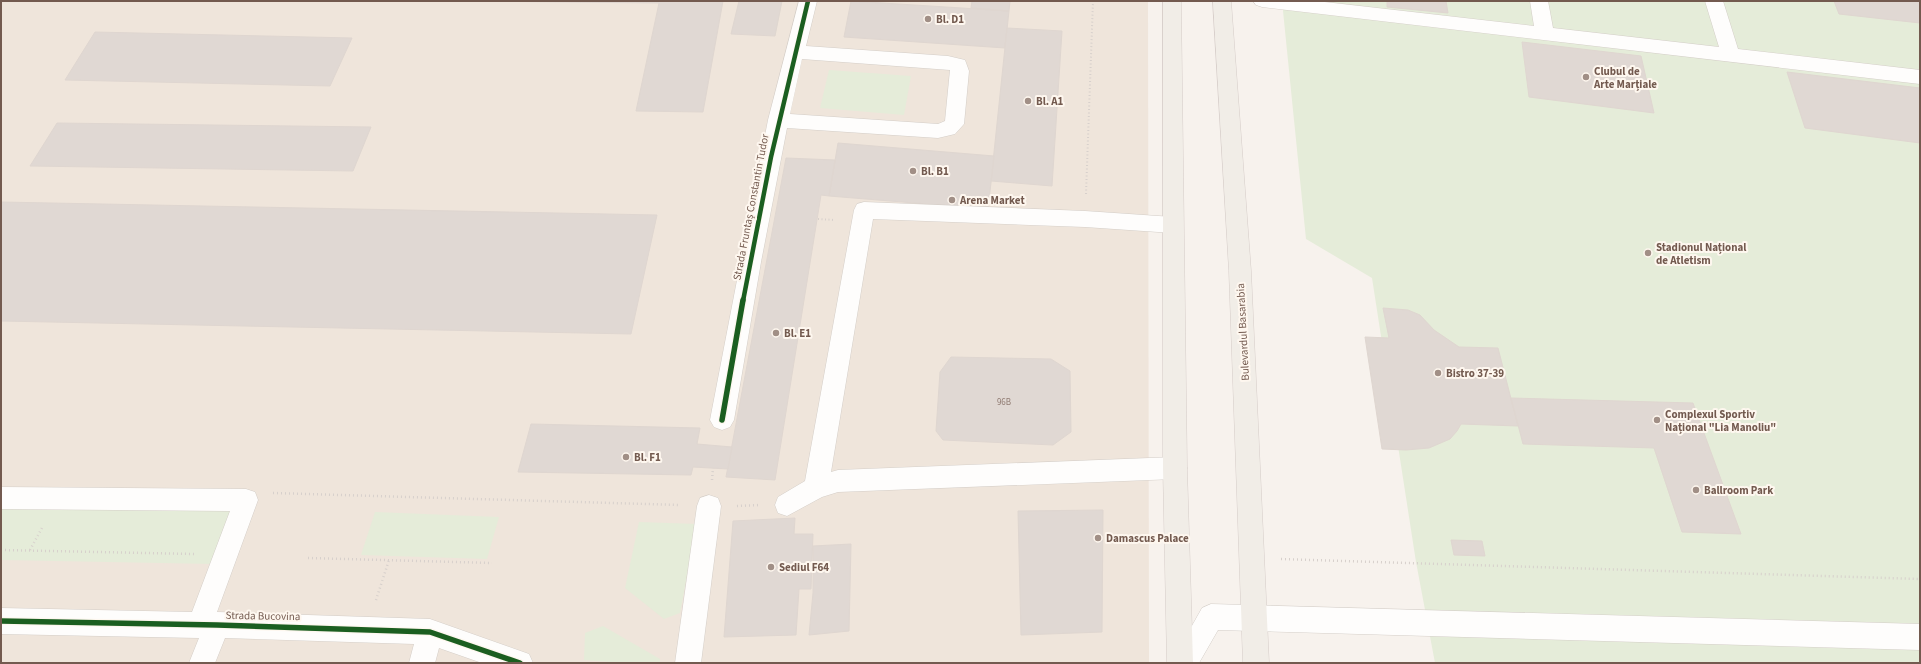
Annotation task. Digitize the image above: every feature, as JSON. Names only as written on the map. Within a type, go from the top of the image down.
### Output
[{"type":"main road","points":[[1172,1],[1175,468],[1180,663]]},
{"type":"main road","name":"Bulevardul Basarabia","points":[[1222,1],[1239,264],[1249,457],[1256,663]]},
{"type":"street","name":"Strada Fruntaș Constantin Tudor","points":[[722,420],[758,215],[778,120],[808,1]]},
{"type":"street","points":[[1262,1],[1920,77]]},
{"type":"street","points":[[1539,1],[1545,34]]},
{"type":"street","points":[[1714,1],[1731,54]]},
{"type":"street","points":[[778,120],[938,131],[948,129],[954,124],[960,71],[958,65],[948,63],[794,52]]},
{"type":"street","points":[[816,488],[864,210],[1085,219],[1173,225]]},
{"type":"street","points":[[787,505],[816,488],[838,481],[1175,468]]},
{"type":"street","points":[[1,498],[246,500],[209,625],[202,663]]},
{"type":"street","points":[[688,663],[709,506]]},
{"type":"street","points":[[1184,663],[1210,618],[1920,637]]},
{"type":"street","name":"Strada Bucovina","points":[[1,621],[366,629],[430,632],[520,663]]},
{"type":"street","points":[[422,663],[430,632]]},
{"type":"path","points":[[1085,219],[1093,1]]},
{"type":"path","points":[[266,493],[709,506],[787,505]]},
{"type":"path","points":[[1,550],[202,554]]},
{"type":"path","points":[[308,558],[492,563]]},
{"type":"path","points":[[1281,559],[1920,579]]},
{"type":"path","points":[[366,629],[389,560]]},
{"type":"shaded area","points":[[1,1],[1148,1],[1149,663],[1,663]]},
{"type":"green space","name":"Complexul Sportiv Național \"Lia Manoliu\"","points":[[1282,1],[1920,1],[1920,663],[1435,663],[1416,562],[1372,278],[1306,239]]},
{"type":"green space","points":[[829,70],[911,76],[904,115],[820,108]]},
{"type":"green space","points":[[1,506],[235,511],[214,564],[1,560]]},
{"type":"green space","points":[[375,512],[499,517],[487,559],[361,555]]},
{"type":"green space","points":[[639,522],[697,524],[680,613],[664,619],[625,588]]},
{"type":"green space","points":[[603,626],[660,659],[660,663],[623,663],[584,660],[585,633]]},
{"type":"building","points":[[470,1],[723,1],[703,112],[636,111],[659,3]]},
{"type":"building","points":[[739,1],[782,1],[775,36],[731,34]]},
{"type":"building","name":"Bl. D1","points":[[851,1],[1009,11],[1005,48],[844,37]]},
{"type":"building","points":[[972,1],[1010,1],[1009,11],[971,8]]},
{"type":"building","points":[[1387,1],[1446,1],[1448,13],[1387,7]]},
{"type":"building","points":[[1834,1],[1920,1],[1920,23],[1839,14]]},
{"type":"building","name":"Bl. A1","points":[[1007,28],[1062,31],[1052,186],[991,181]]},
{"type":"building","points":[[95,32],[352,38],[330,86],[65,80]]},
{"type":"building","name":"Clubul de Arte Marțiale","points":[[1522,42],[1641,56],[1654,113],[1529,97]]},
{"type":"building","points":[[1787,72],[1920,88],[1920,143],[1805,128]]},
{"type":"building","points":[[57,123],[371,127],[353,171],[30,166]]},
{"type":"building","name":"Bl. B1","points":[[838,143],[994,156],[988,209],[829,196]]},
{"type":"building","name":"Bl. E1","points":[[786,158],[835,160],[829,196],[821,195],[775,480],[726,477]]},
{"type":"building","points":[[1,202],[657,215],[631,334],[1,321]]},
{"type":"building","name":"Bistro 37-39","points":[[1383,308],[1408,310],[1420,315],[1434,330],[1459,347],[1498,348],[1518,426],[1461,424],[1450,439],[1429,448],[1406,450],[1382,449],[1365,337],[1389,338]]},
{"type":"building","points":[[951,357],[1051,359],[1070,371],[1071,432],[1053,445],[943,440],[936,431],[940,372]]},
{"type":"building","name":"Ballroom Park","points":[[1511,398],[1693,403],[1741,534],[1682,532],[1654,448],[1523,444]]},
{"type":"building","name":"Bl. F1","points":[[531,424],[700,428],[697,444],[732,447],[728,469],[693,467],[691,475],[518,472]]},
{"type":"building","points":[[1103,510],[1102,632],[1021,635],[1018,511]]},
{"type":"building","name":"Sediul F64","points":[[795,518],[794,534],[813,534],[811,589],[799,589],[796,635],[724,637],[733,521]]},
{"type":"building","points":[[1451,540],[1482,541],[1485,556],[1454,555]]},
{"type":"building","points":[[851,544],[849,631],[809,635],[813,593],[813,546]]},
{"type":"cycle path","points":[[722,420],[750,262],[771,157],[782,105],[808,1]]},
{"type":"cycle path","points":[[1,621],[217,625],[430,632],[520,663]]},
{"type":"place","name":"Bl. D1","points":[[928,19]]},
{"type":"place","name":"Clubul de Arte Marțiale","points":[[1586,77]]},
{"type":"place","name":"Bl. A1","points":[[1028,101]]},
{"type":"place","name":"Bl. B1","points":[[913,171]]},
{"type":"place","name":"Arena Market","points":[[952,200]]},
{"type":"place","name":"Stadionul Național de Atletism","points":[[1648,253]]},
{"type":"place","name":"Bl. E1","points":[[776,333]]},
{"type":"place","name":"Bistro 37-39","points":[[1438,373]]},
{"type":"place","name":"Complexul Sportiv Național \"Lia Manoliu\"","points":[[1657,420]]},
{"type":"place","name":"Bl. F1","points":[[626,457]]},
{"type":"place","name":"Ballroom Park","points":[[1696,490]]},
{"type":"place","name":"Damascus Palace","points":[[1098,538]]},
{"type":"place","name":"Sediul F64","points":[[771,567]]}]
